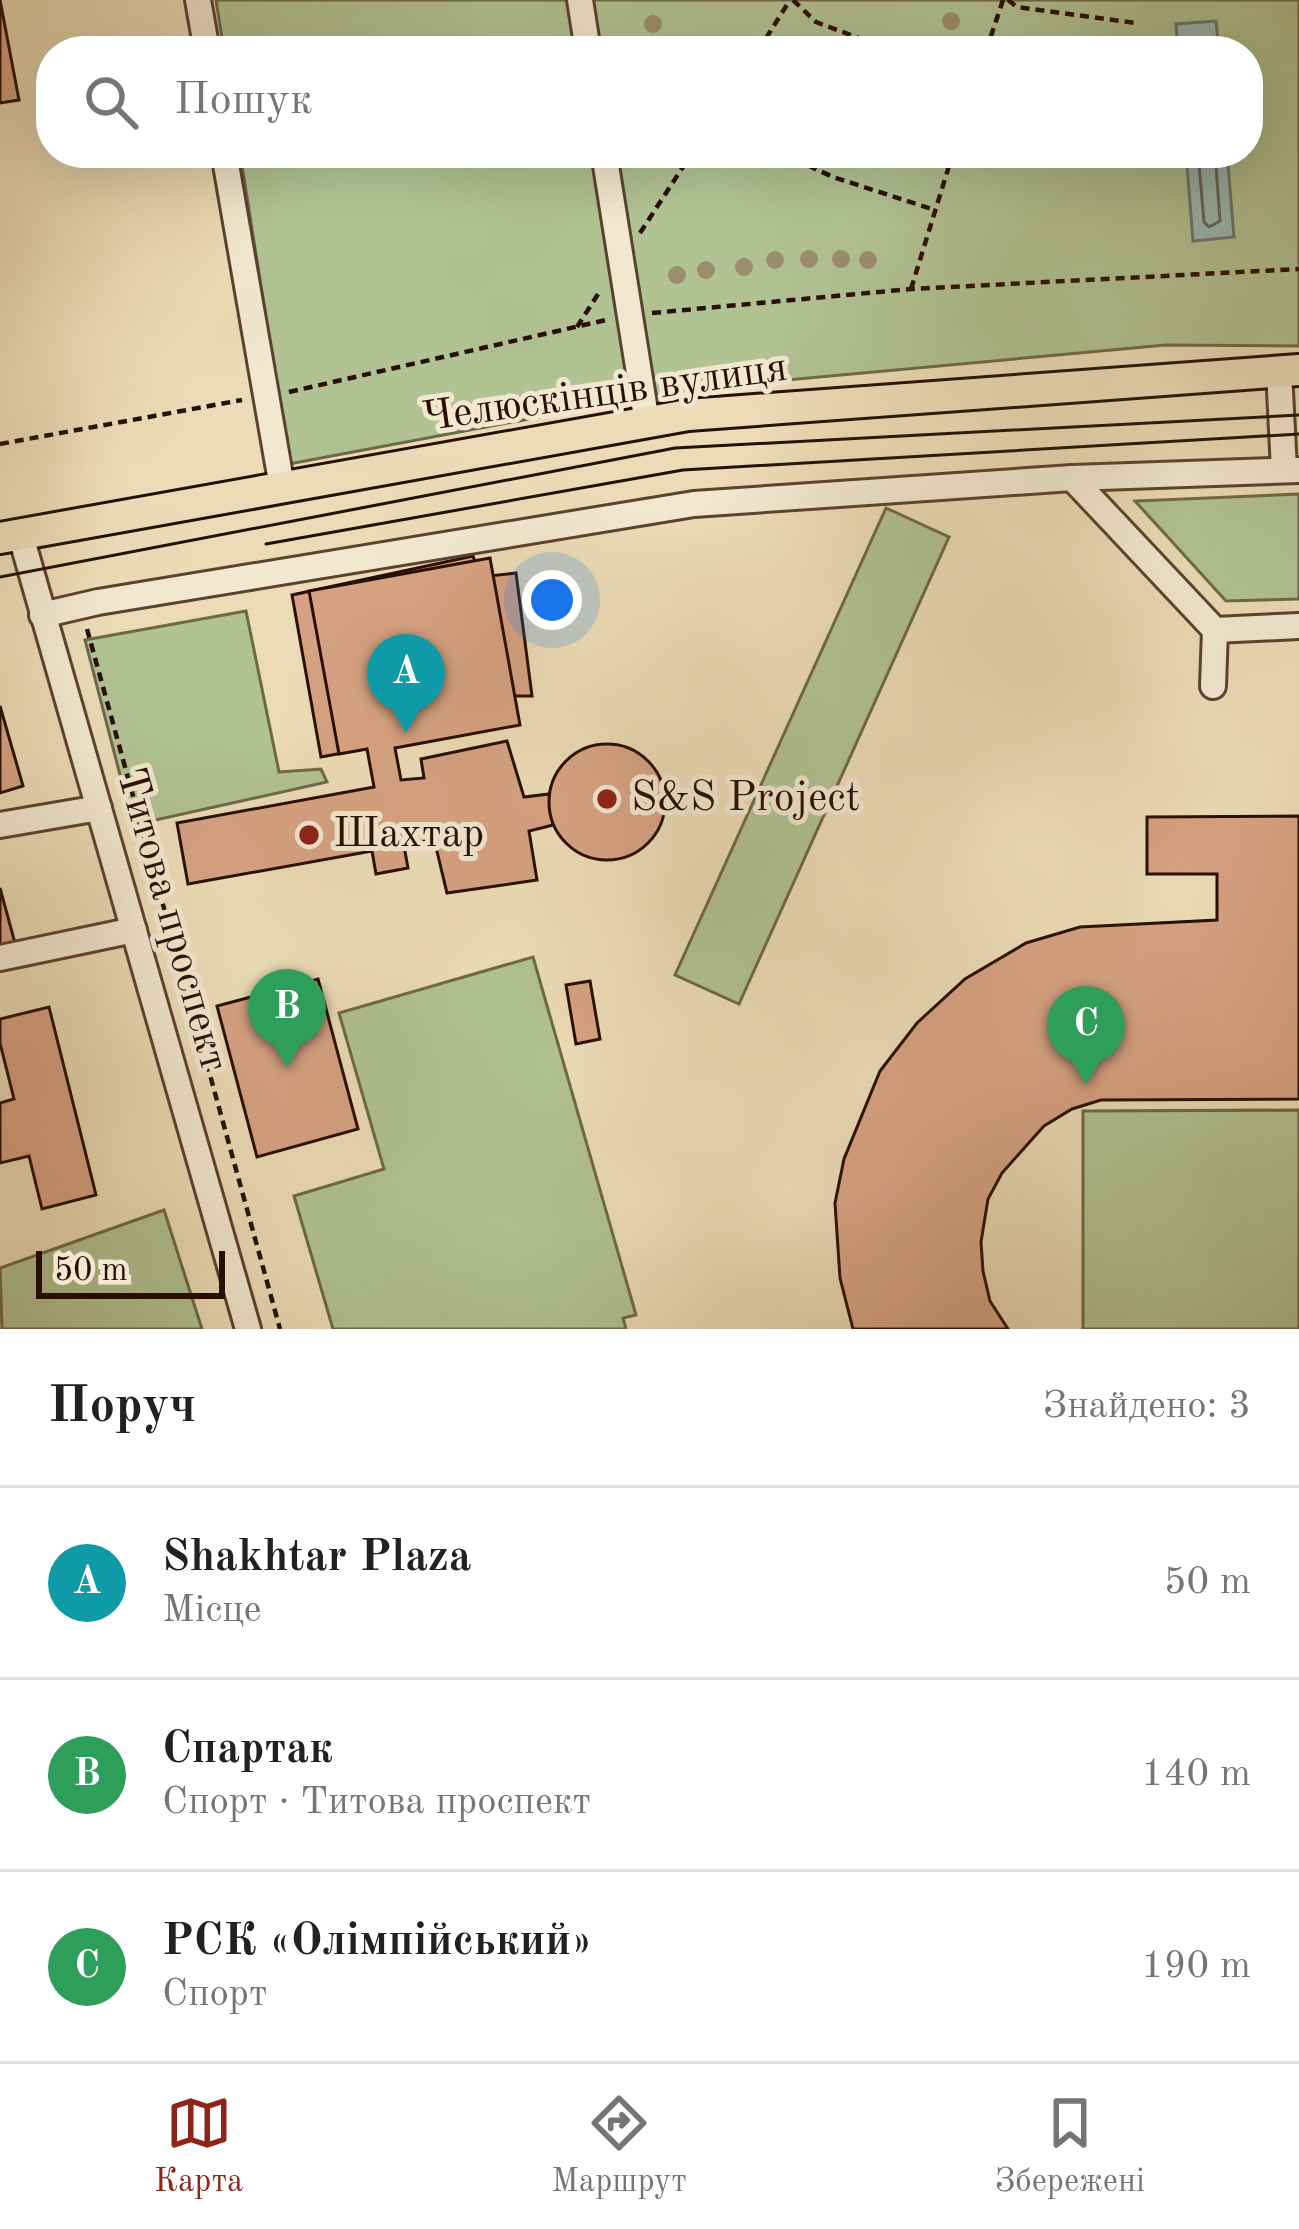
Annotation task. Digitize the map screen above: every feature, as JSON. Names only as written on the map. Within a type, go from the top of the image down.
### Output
[{"type":"main road","name":"Челюскінців вулиця","points":[[10,536],[688,415],[1289,370]]},
{"type":"street","points":[[198,0],[204,36]]},
{"type":"street","points":[[580,0],[586,36]]},
{"type":"street","points":[[227,168],[282,487]]},
{"type":"street","points":[[606,168],[646,423]]},
{"type":"street","points":[[42,615],[694,504],[1072,478],[1292,470],[1289,370]]},
{"type":"street","points":[[1072,478],[1215,630],[1213,686]]},
{"type":"street","name":"Титова проспект","points":[[10,536],[42,615],[248,1329]]},
{"type":"street","points":[[1215,630],[1299,626]]},
{"type":"street","points":[[0,825],[98,808]]},
{"type":"street","points":[[0,958],[134,930]]},
{"type":"path","points":[[768,36],[792,0],[816,22],[853,36]]},
{"type":"path","points":[[992,36],[1005,0],[1017,7],[1136,23]]},
{"type":"path","points":[[814,168],[935,210]]},
{"type":"path","points":[[911,289],[948,168]]},
{"type":"path","points":[[81,606],[280,1329]]},
{"type":"green space","points":[[216,0],[1299,0],[1299,346],[1166,345],[689,389],[289,464],[242,168],[1263,168],[1263,36],[222,36]]},
{"type":"green space","points":[[1299,494],[1299,599],[1226,601],[1135,501]]},
{"type":"green space","points":[[886,508],[949,537],[739,1004],[675,975]]},
{"type":"green space","points":[[246,611],[279,772],[321,769],[327,782],[133,825],[85,640]]},
{"type":"green space","points":[[533,957],[636,1315],[623,1318],[626,1329],[333,1329],[294,1196],[384,1169],[339,1013]]},
{"type":"green space","points":[[1299,1110],[1299,1329],[1083,1329],[1083,1111]]},
{"type":"green space","points":[[164,1210],[202,1329],[2,1329],[0,1268]]},
{"type":"water","points":[[1216,21],[1218,36],[1177,36],[1176,24]]},
{"type":"water","points":[[1187,168],[1228,168],[1234,237],[1193,241]]},
{"type":"building","points":[[0,0],[19,100],[0,103]]},
{"type":"building","points":[[473,556],[480,577],[516,573],[532,696],[502,696],[506,723],[321,757],[292,595]]},
{"type":"building","points":[[490,558],[520,725],[395,748],[401,780],[424,778],[421,759],[507,741],[524,797],[549,794],[553,825],[529,831],[537,880],[447,893],[434,839],[404,846],[408,868],[376,874],[372,851],[188,884],[177,823],[374,787],[367,749],[339,754],[309,591]]},
{"type":"building","points":[[0,706],[23,786],[0,793]]},
{"type":"building","name":"S&S Project","points":[[607,744],[629,748],[648,761],[661,780],[665,802],[661,824],[648,843],[629,856],[607,860],[585,856],[566,843],[553,824],[549,802],[553,780],[566,761],[585,748]]},
{"type":"building","points":[[1299,816],[1299,1099],[1101,1100],[1072,1109],[1044,1126],[1002,1173],[988,1199],[981,1242],[983,1271],[990,1301],[1008,1329],[853,1329],[840,1278],[835,1203],[844,1159],[880,1071],[917,1023],[965,979],[1026,943],[1080,927],[1217,920],[1217,874],[1147,874],[1147,817]]},
{"type":"building","points":[[0,888],[15,943],[0,947]]},
{"type":"building","points":[[318,979],[358,1129],[257,1157],[217,1006]]},
{"type":"building","points":[[590,981],[600,1039],[576,1044],[566,985]]},
{"type":"building","points":[[49,1007],[96,1195],[42,1209],[29,1156],[0,1163],[0,1103],[14,1099],[0,1043],[0,1019]]},
{"type":"tram line","points":[[0,577],[675,448],[1299,415]]},
{"type":"tram line","points":[[266,544],[683,470],[1299,434]]},
{"type":"place","name":"Shakhtar Plaza","points":[[406,733]]},
{"type":"place","name":"S&S Project","points":[[607,799]]},
{"type":"place","name":"Шахтар","points":[[309,835]]},
{"type":"place","name":"Спартак","points":[[287,1068]]},
{"type":"place","name":"РСК «Олімпійський»","points":[[1086,1085]]}]
